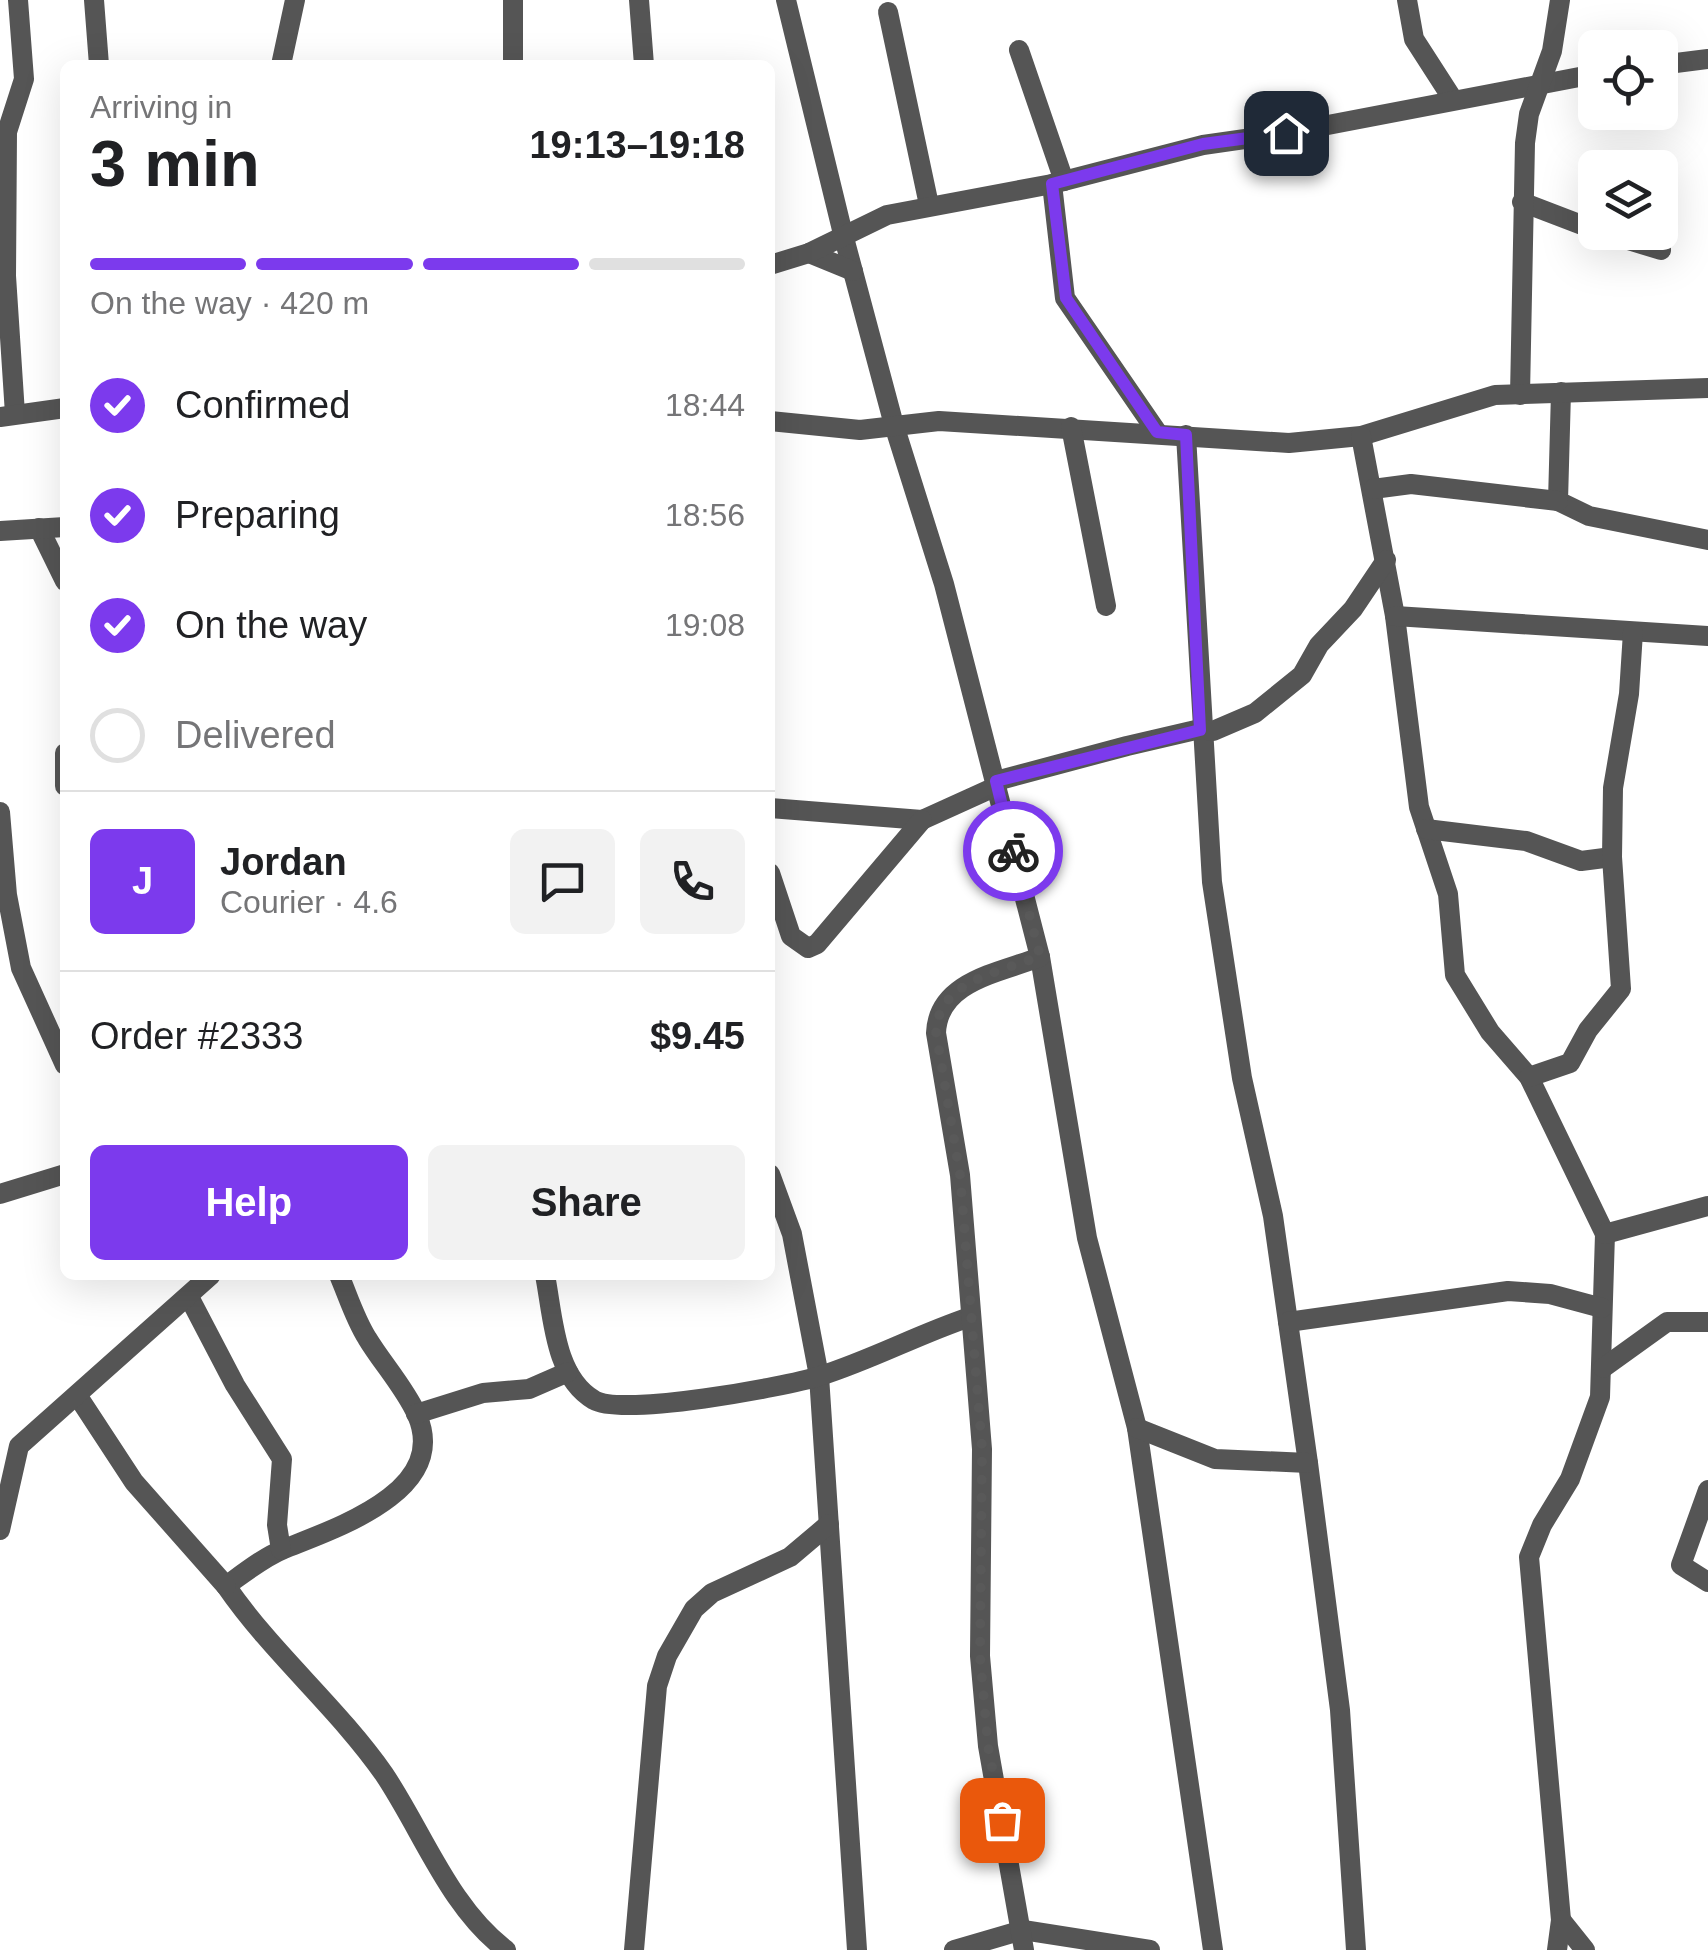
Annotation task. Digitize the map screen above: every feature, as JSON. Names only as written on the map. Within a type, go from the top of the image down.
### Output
[{"type":"street","points":[[18,0],[24,79],[6,113],[8,416],[60,409]]},
{"type":"street","points":[[94,0],[98,60]]},
{"type":"street","points":[[282,60],[295,0]]},
{"type":"street","points":[[513,0],[514,60]]},
{"type":"street","points":[[639,0],[644,60]]},
{"type":"street","points":[[786,0],[843,234],[894,425],[944,584],[1040,956],[1083,1219],[1136,1428],[1213,1950]]},
{"type":"street","points":[[1408,0],[1414,40],[1452,98]]},
{"type":"street","points":[[1520,395],[1522,202],[1529,114],[1543,81],[1560,0]]},
{"type":"street","points":[[888,12],[929,206]]},
{"type":"street","points":[[1020,50],[1058,182],[1066,298],[1157,432]]},
{"type":"street","points":[[1678,63],[1708,59]]},
{"type":"street","points":[[775,263],[809,253],[887,215],[1058,182],[1203,144],[1286,133],[1578,76]]},
{"type":"street","points":[[1522,202],[1578,223]]},
{"type":"street","points":[[809,253],[853,271]]},
{"type":"street","points":[[775,422],[841,429],[939,420],[1290,443],[1360,436],[1473,399],[1708,388]]},
{"type":"street","points":[[1558,502],[1561,392]]},
{"type":"street","points":[[1071,426],[1106,606]]},
{"type":"street","points":[[1186,435],[1200,730],[1212,882],[1288,1322],[1308,1464],[1340,1710],[1356,1950]]},
{"type":"street","points":[[1360,436],[1395,616],[1415,782],[1448,894],[1455,975],[1490,1032],[1529,1077],[1605,1234],[1600,1397],[1584,1444],[1530,1558],[1560,1920],[1557,1950]]},
{"type":"street","points":[[1373,489],[1411,484],[1558,502],[1589,516],[1708,540]]},
{"type":"street","points":[[0,532],[60,527]]},
{"type":"street","points":[[40,528],[46,549],[60,572]]},
{"type":"street","points":[[775,888],[791,936],[808,948],[817,944],[922,820],[996,784],[1200,730],[1234,725],[1279,698],[1302,675],[1319,645],[1353,609],[1386,560]]},
{"type":"street","points":[[1395,616],[1708,636]]},
{"type":"street","points":[[1529,1077],[1570,1063],[1588,1030],[1621,989],[1612,856],[1613,788],[1630,694],[1633,632]]},
{"type":"street","points":[[775,808],[922,820]]},
{"type":"street","points":[[0,812],[7,895],[21,968],[60,1054]]},
{"type":"street","points":[[1426,829],[1526,841],[1582,861],[1612,856]]},
{"type":"street","points":[[1024,1940],[988,1746],[980,1656],[982,1448],[960,1175],[936,1014],[955,990],[1040,956]]},
{"type":"street","points":[[0,1194],[60,1176]]},
{"type":"street","points":[[775,1188],[792,1234],[819,1376],[857,1950]]},
{"type":"street","points":[[1605,1234],[1708,1206]]},
{"type":"street","points":[[226,1586],[281,1550],[332,1533],[397,1490],[420,1464],[425,1446],[416,1414],[364,1334],[341,1280]]},
{"type":"street","points":[[546,1280],[558,1346],[568,1372],[596,1402],[630,1407],[668,1405],[819,1376],[909,1338],[970,1318]]},
{"type":"street","points":[[0,1530],[19,1446],[190,1287],[235,1385],[282,1459],[277,1526],[281,1550]]},
{"type":"street","points":[[1288,1322],[1508,1291],[1550,1294],[1602,1308]]},
{"type":"street","points":[[1603,1368],[1667,1322],[1708,1322]]},
{"type":"street","points":[[416,1414],[483,1393],[529,1390],[568,1372]]},
{"type":"street","points":[[76,1395],[134,1482],[383,1773],[458,1898],[506,1950]]},
{"type":"street","points":[[1136,1428],[1214,1459],[1308,1464]]},
{"type":"street","points":[[1708,1490],[1681,1564],[1708,1582]]},
{"type":"street","points":[[634,1950],[657,1686],[666,1656],[681,1626],[712,1593],[790,1557],[829,1524]]},
{"type":"street","points":[[1560,1920],[1585,1950]]},
{"type":"street","points":[[954,1950],[1024,1940],[1150,1950]]},
{"type":"way so far","points":[[1002,1820],[988,1746],[980,1656],[982,1448],[960,1175],[936,1014],[955,990],[1040,956],[1013,851]]},
{"type":"route","points":[[1013,851],[996,781],[1200,730],[1186,435],[1157,432],[1070,308],[1052,184],[1203,144],[1286,133]]}]
